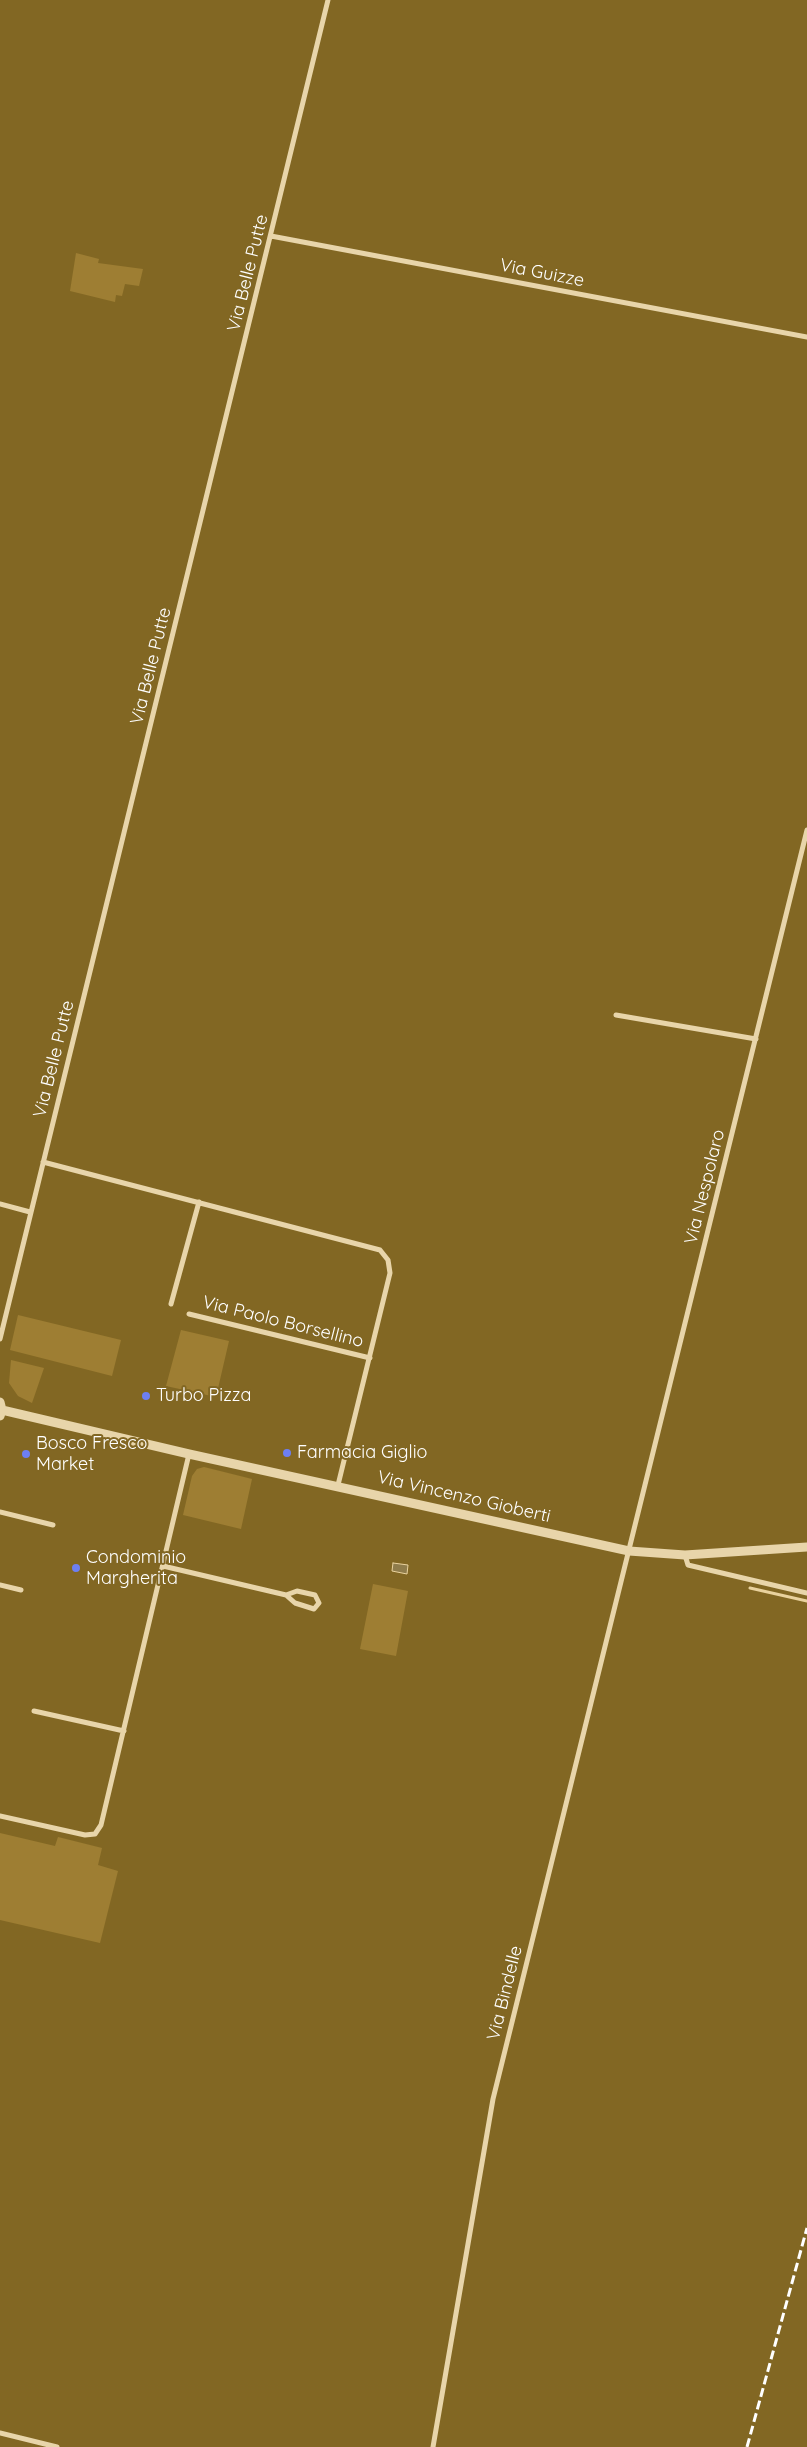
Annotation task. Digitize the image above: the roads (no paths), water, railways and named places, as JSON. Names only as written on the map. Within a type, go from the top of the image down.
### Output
[{"type":"street","name":"Via Belle Putte","points":[[0,1339],[328,0]]},
{"type":"street","name":"Via Guizze","points":[[271,236],[807,337]]},
{"type":"street","name":"Via Nespolaro","points":[[629,1551],[807,830]]},
{"type":"street","points":[[616,1015],[756,1039]]},
{"type":"street","points":[[43,1162],[380,1250],[388,1260],[390,1273],[338,1486]]},
{"type":"street","points":[[171,1304],[199,1202]]},
{"type":"street","points":[[0,1204],[30,1212]]},
{"type":"street","name":"Via Paolo Borsellino","points":[[190,1314],[370,1358]]},
{"type":"street","name":"Via Vincenzo Gioberti","points":[[1,1409],[189,1454],[629,1551],[685,1555],[807,1547]]},
{"type":"street","points":[[0,1816],[85,1835],[94,1834],[101,1824],[189,1454]]},
{"type":"street","points":[[0,1512],[53,1525]]},
{"type":"street","name":"Via Bindelle","points":[[433,2447],[492,2099],[629,1551]]},
{"type":"street","points":[[685,1555],[688,1565],[807,1593]]},
{"type":"street","points":[[163,1566],[286,1595],[295,1603],[314,1609],[319,1603],[315,1595],[297,1591],[286,1595]]},
{"type":"street","points":[[0,1585],[21,1590]]},
{"type":"street","points":[[34,1711],[124,1731]]},
{"type":"street","points":[[0,2433],[57,2447]]},
{"type":"waterway","points":[[750,1588],[807,1601]]},
{"type":"railway","points":[[747,2447],[807,2228]]},
{"type":"place","name":"Turbo Pizza","points":[[146,1396]]},
{"type":"place","name":"Farmacia Giglio","points":[[287,1453]]},
{"type":"place","name":"Bosco Fresco Market","points":[[26,1454]]},
{"type":"place","name":"Condominio Margherita","points":[[76,1568]]}]
